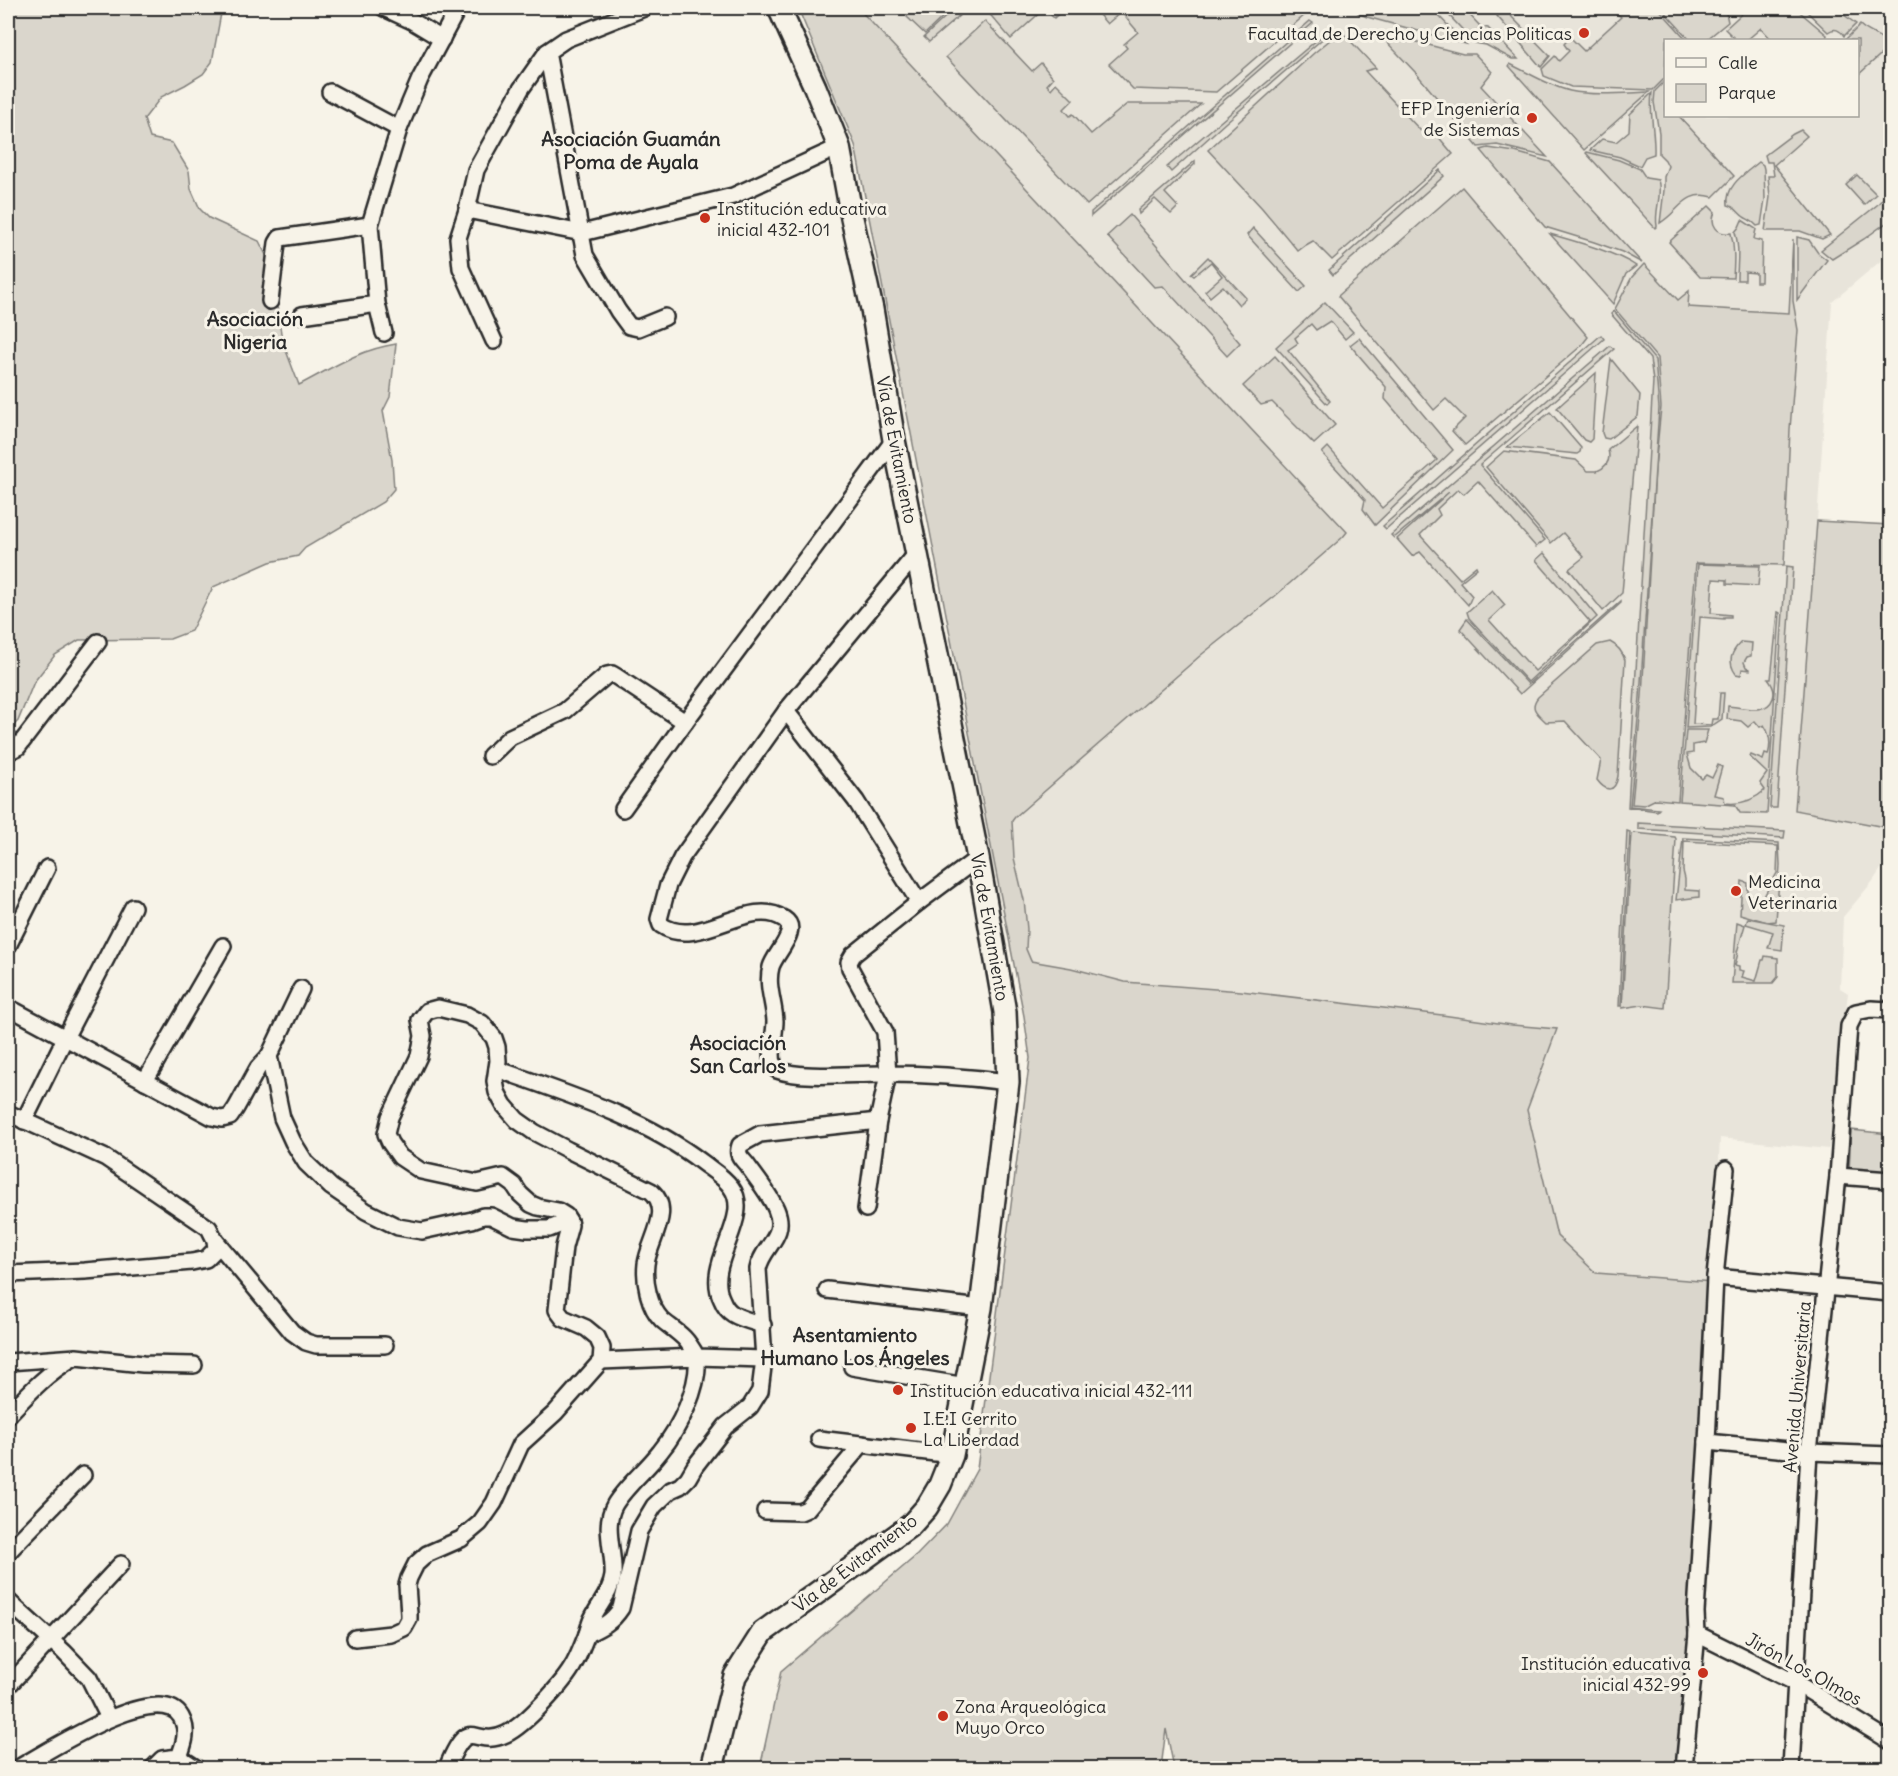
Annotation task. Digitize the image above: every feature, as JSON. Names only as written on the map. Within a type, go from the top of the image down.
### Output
[{"type":"highway","name":"Vía de Evitamiento","points":[[712,1768],[735,1676],[763,1632],[911,1525],[927,1507],[940,1485],[952,1455],[981,1308],[1008,1082],[1005,1012],[978,858],[894,440],[872,309],[839,147],[815,87],[778,8]]},
{"type":"street","points":[[384,8],[442,39]]},
{"type":"street","points":[[384,333],[377,304],[370,225],[399,129],[420,79],[458,8]]},
{"type":"street","points":[[494,341],[461,268],[458,238],[477,170],[521,89],[547,52],[566,39],[640,8]]},
{"type":"street","points":[[547,52],[585,255],[629,326],[638,328],[665,317]]},
{"type":"street","points":[[330,92],[399,129]]},
{"type":"street","points":[[467,210],[582,233],[733,196],[839,147]]},
{"type":"street","points":[[270,301],[277,243],[280,238],[370,225]]},
{"type":"street","points":[[302,315],[377,304]]},
{"type":"street","points":[[622,809],[894,440]]},
{"type":"street","points":[[917,553],[786,711],[674,871],[663,901],[660,925],[669,931],[695,932],[760,912],[786,920],[789,935],[777,952],[769,980],[775,1020],[772,1061],[777,1070],[799,1074],[958,1076],[1008,1082]]},
{"type":"street","points":[[8,752],[18,747],[98,642]]},
{"type":"street","points":[[490,756],[510,737],[565,711],[612,674],[685,722]]},
{"type":"street","points":[[786,711],[856,801],[919,902]]},
{"type":"street","points":[[866,1209],[878,1121],[888,1074],[885,1032],[850,968],[849,962],[854,955],[919,902],[978,858]]},
{"type":"street","points":[[8,946],[47,867]]},
{"type":"street","points":[[24,1121],[134,907]]},
{"type":"street","points":[[145,1081],[223,946]]},
{"type":"street","points":[[8,1006],[212,1117],[222,1119],[230,1117],[258,1068],[269,1056],[301,989]]},
{"type":"street","points":[[355,1638],[391,1634],[404,1628],[409,1619],[407,1585],[416,1564],[427,1554],[461,1539],[480,1523],[494,1503],[521,1444],[555,1413],[601,1361],[602,1348],[597,1337],[586,1328],[563,1317],[557,1310],[564,1247],[570,1225],[566,1216],[558,1211],[531,1204],[514,1185],[503,1177],[477,1183],[421,1172],[400,1157],[390,1143],[386,1134],[387,1125],[419,1056],[423,1036],[420,1020],[427,1011],[438,1008],[466,1015],[482,1023],[494,1038],[498,1054],[495,1081],[497,1092],[510,1113],[525,1127],[657,1195],[662,1214],[646,1264],[651,1304],[664,1322],[685,1338],[697,1357],[698,1368],[696,1383],[678,1424],[662,1451],[614,1506],[609,1544],[613,1578],[610,1588],[592,1618],[574,1665],[523,1723],[504,1735],[487,1737],[473,1734],[463,1738],[454,1751],[447,1768]]},
{"type":"street","name":"Avenida Universitaria","points":[[1791,1768],[1809,1452],[1838,1176],[1849,1026],[1856,1012],[1871,1009],[1890,1010]]},
{"type":"street","points":[[269,1056],[282,1118],[292,1142],[306,1163],[331,1187],[366,1211],[398,1227],[422,1231],[483,1216],[491,1216],[513,1227],[527,1229],[549,1229],[569,1221]]},
{"type":"street","points":[[497,1068],[629,1119],[686,1150],[729,1183],[736,1196],[737,1212],[717,1275],[719,1293],[726,1308],[732,1313],[763,1325]]},
{"type":"street","points":[[8,1113],[106,1158],[209,1228],[215,1240],[292,1332],[306,1342],[316,1345],[385,1345]]},
{"type":"street","points":[[587,1634],[608,1624],[621,1608],[639,1531],[654,1506],[688,1478],[694,1466],[726,1426],[744,1413],[756,1399],[763,1380],[763,1325],[758,1278],[759,1261],[776,1239],[778,1220],[777,1211],[772,1202],[739,1155],[740,1145],[760,1134],[878,1121]]},
{"type":"street","points":[[1684,1768],[1697,1634],[1696,1612],[1715,1277],[1726,1169]]},
{"type":"street","points":[[1838,1176],[1890,1180]]},
{"type":"street","points":[[8,1274],[85,1271],[192,1262],[206,1258],[216,1249],[215,1240]]},
{"type":"street","points":[[1715,1277],[1890,1293]]},
{"type":"street","points":[[827,1290],[981,1308]]},
{"type":"street","points":[[8,1415],[39,1383],[59,1366],[76,1357]]},
{"type":"street","points":[[8,1362],[76,1357],[143,1364],[194,1365]]},
{"type":"street","points":[[601,1361],[697,1357],[764,1359]]},
{"type":"street","points":[[852,1367],[966,1386]]},
{"type":"street","points":[[819,1439],[952,1455]]},
{"type":"street","points":[[1707,1442],[1809,1452],[1890,1455]]},
{"type":"street","points":[[765,1511],[800,1512],[807,1509],[862,1443]]},
{"type":"street","points":[[8,1552],[82,1476]]},
{"type":"street","points":[[8,1686],[121,1564]]},
{"type":"street","points":[[8,1601],[89,1678],[109,1718]]},
{"type":"street","name":"Jirón Los Olmos","points":[[1697,1634],[1796,1683],[1890,1741]]},
{"type":"street","points":[[18,1768],[109,1718],[147,1707],[164,1707],[179,1713],[185,1728],[185,1741],[179,1757]]},
{"type":"street","points":[[153,1768],[162,1759],[179,1757],[196,1768]]},
{"type":"shaded area","points":[[798,8],[1890,8],[1890,253],[1832,302],[1817,521],[1890,525],[1890,855],[1873,881],[1843,917],[1840,988],[1848,993],[1829,1149],[1720,1138],[1713,1282],[1178,1768],[1173,1763],[1165,1727],[804,1650],[917,1555],[947,1524],[977,1469],[1030,1058],[1024,1016],[855,145]]},
{"type":"green space","points":[[8,8],[222,8],[212,62],[203,74],[161,97],[144,119],[150,138],[172,143],[189,171],[191,189],[200,209],[209,218],[259,241],[271,265],[282,340],[299,385],[357,355],[396,344],[390,397],[383,411],[392,460],[394,489],[383,502],[305,548],[298,556],[270,562],[213,587],[191,631],[170,639],[79,640],[55,655],[34,682],[18,721],[8,731]]},
{"type":"green space","points":[[798,8],[858,8],[1347,532],[1015,817],[1012,821],[1014,858],[1024,900],[1027,929],[1026,949],[1031,961],[1071,968],[1125,982],[1241,991],[1557,1029],[1527,1110],[1557,1236],[1596,1273],[1713,1282],[1679,1768],[1178,1768],[1173,1763],[1166,1729],[1161,1768],[760,1768],[781,1671],[917,1555],[947,1524],[977,1469],[1030,1058],[1024,1016],[855,145]]},
{"type":"green space","points":[[907,8],[952,8],[925,34],[907,17],[909,10]]},
{"type":"green space","points":[[955,8],[968,8],[929,42],[924,37]]},
{"type":"green space","points":[[989,8],[1065,8],[1054,18],[1044,9],[1011,39],[986,10]]},
{"type":"green space","points":[[1093,8],[1313,8],[1216,92],[1133,89],[1109,64],[1127,48],[1124,44],[1138,32],[1121,12],[1107,24]]},
{"type":"green space","points":[[1355,8],[1431,8],[1466,44],[1367,17],[1358,13]]},
{"type":"green space","points":[[1442,8],[1463,8],[1481,27],[1488,28],[1518,59],[1512,59],[1486,45],[1475,43]]},
{"type":"green space","points":[[1506,8],[1516,9],[1510,15],[1550,56],[1541,67],[1497,16]]},
{"type":"green space","points":[[1612,8],[1658,8],[1686,39],[1664,39],[1664,79],[1653,90],[1571,87],[1544,76],[1542,69],[1555,56],[1559,61],[1569,51],[1564,44],[1570,37],[1584,51],[1621,17]]},
{"type":"green space","points":[[1661,8],[1725,8],[1728,22],[1707,39],[1689,39]]},
{"type":"green space","points":[[1748,8],[1795,8],[1827,35],[1826,39],[1771,39],[1761,28],[1748,39],[1735,39],[1725,29]]},
{"type":"green space","points":[[1803,8],[1835,8],[1856,24],[1844,36],[1837,30],[1828,32]]},
{"type":"green space","points":[[985,21],[1032,71],[1041,63],[1053,78],[1047,85],[1051,89],[1056,83],[1073,100],[1064,109],[1070,116],[1073,114],[1091,134],[1127,104],[1201,104],[1087,205],[946,57]]},
{"type":"green space","points":[[1310,21],[1313,23],[1091,216],[1091,212]]},
{"type":"green space","points":[[1860,25],[1890,46],[1859,74],[1859,39],[1846,39]]},
{"type":"green space","points":[[1341,31],[1376,68],[1365,71],[1421,131],[1436,134],[1453,154],[1332,260],[1313,241],[1298,251],[1208,150]]},
{"type":"green space","points":[[1325,33],[1327,35],[1171,172],[1167,167]]},
{"type":"green space","points":[[1383,33],[1463,54],[1475,54],[1492,72],[1481,86],[1547,157],[1497,145],[1478,147],[1416,73],[1380,35]]},
{"type":"green space","points":[[1510,64],[1547,83],[1579,93],[1649,92],[1584,150],[1509,66]]},
{"type":"green space","points":[[1664,82],[1664,117],[1680,117],[1734,176],[1713,197],[1704,195],[1689,199],[1660,223],[1664,177],[1668,166],[1659,154],[1655,91]]},
{"type":"green space","points":[[1652,93],[1654,154],[1645,157],[1640,166],[1620,157],[1590,150],[1602,139],[1616,142],[1629,131],[1630,114]]},
{"type":"green space","points":[[1801,130],[1807,136],[1774,165],[1830,235],[1822,239],[1800,231],[1765,231],[1770,197],[1768,176],[1774,176],[1772,162],[1767,162],[1765,155]]},
{"type":"green space","points":[[1488,148],[1515,152],[1550,162],[1642,263],[1622,252],[1545,227],[1481,150]]},
{"type":"green space","points":[[1586,153],[1619,160],[1640,169],[1646,178],[1658,180],[1660,191],[1655,228]]},
{"type":"green space","points":[[1195,161],[1195,164],[1165,193],[1178,207],[1171,214],[1155,199],[1139,214],[1138,210]]},
{"type":"green space","points":[[1759,162],[1764,169],[1765,199],[1761,225],[1757,226],[1728,205],[1728,198],[1738,180]]},
{"type":"green space","points":[[1440,170],[1444,176],[1333,275],[1329,270]]},
{"type":"green space","points":[[1857,175],[1876,194],[1864,205],[1846,185]]},
{"type":"green space","points":[[1462,187],[1588,337],[1581,346],[1465,445],[1452,431],[1465,418],[1446,399],[1434,410],[1338,296]]},
{"type":"green space","points":[[1890,191],[1890,220],[1832,259],[1821,250],[1877,205]]},
{"type":"green space","points":[[1709,206],[1715,212],[1713,221],[1716,228],[1722,232],[1731,233],[1734,250],[1733,278],[1700,277],[1669,242]]},
{"type":"green space","points":[[1130,215],[1240,343],[1227,356],[1163,286],[1154,287],[1107,236]]},
{"type":"green space","points":[[1742,220],[1756,229],[1754,239],[1762,241],[1761,282],[1756,282],[1756,273],[1745,272],[1745,280],[1737,280],[1738,250],[1735,232]]},
{"type":"green space","points":[[1253,228],[1306,286],[1299,292],[1247,235]]},
{"type":"green space","points":[[1550,234],[1606,252],[1636,266],[1626,274],[1613,304]]},
{"type":"green space","points":[[1797,237],[1809,240],[1818,253],[1827,260],[1797,300]]},
{"type":"green space","points":[[1793,239],[1793,301],[1798,330],[1790,429],[1784,565],[1696,563],[1678,801],[1656,799],[1644,805],[1632,804],[1642,696],[1655,469],[1661,407],[1657,358],[1615,309],[1632,277],[1644,264],[1678,300],[1689,291],[1688,307],[1789,313]]},
{"type":"green space","points":[[1208,257],[1246,298],[1239,305],[1223,286],[1210,297],[1205,291],[1222,276],[1211,262],[1194,276],[1191,274]]},
{"type":"green space","points":[[1325,302],[1353,332],[1345,339],[1330,321],[1316,330],[1311,324],[1295,338],[1298,343],[1288,350],[1330,401],[1327,404],[1276,347]]},
{"type":"green space","points":[[1614,311],[1655,360],[1659,408],[1640,697],[1630,806],[1659,809],[1657,811],[1628,807],[1653,381],[1650,359],[1611,314]]},
{"type":"green space","points":[[1601,335],[1604,339],[1386,529],[1383,526]]},
{"type":"green space","points":[[1359,338],[1453,450],[1375,525],[1363,509],[1365,500],[1322,453],[1328,447],[1382,508],[1437,460],[1385,399],[1386,387],[1350,345]]},
{"type":"green space","points":[[1610,346],[1614,349],[1480,465],[1545,540],[1536,547],[1478,481],[1464,494],[1458,489],[1437,509],[1440,515],[1420,535],[1460,579],[1476,566],[1477,568],[1460,582],[1472,596],[1468,605],[1420,552],[1412,556],[1397,539],[1449,492],[1394,538],[1391,535]]},
{"type":"green space","points":[[1275,356],[1335,425],[1314,444],[1272,402],[1261,405],[1243,386]]},
{"type":"green space","points":[[1611,359],[1640,395],[1638,416],[1609,439],[1604,438],[1602,433]]},
{"type":"green space","points":[[1596,373],[1592,439],[1589,442],[1584,440],[1557,408]]},
{"type":"green space","points":[[1550,412],[1581,448],[1580,452],[1577,454],[1507,447]]},
{"type":"green space","points":[[1637,426],[1622,593],[1603,611],[1569,569],[1584,557],[1563,533],[1551,543],[1486,467],[1504,451],[1576,460],[1588,471],[1597,471],[1607,463],[1608,450]]},
{"type":"green space","points":[[1817,521],[1890,525],[1890,828],[1795,810]]},
{"type":"green space","points":[[1544,553],[1597,617],[1528,682],[1469,618],[1467,612],[1492,590],[1505,605],[1489,620],[1535,671],[1590,622],[1536,560]]},
{"type":"green space","points":[[1698,564],[1760,566],[1758,586],[1727,584],[1727,580],[1713,579],[1711,613],[1731,615],[1731,617],[1724,617],[1724,619],[1700,617],[1693,724],[1711,725],[1712,719],[1718,719],[1720,693],[1724,693],[1722,719],[1710,727],[1686,728]]},
{"type":"green space","points":[[1786,566],[1793,567],[1777,808],[1770,808]]},
{"type":"green space","points":[[1621,601],[1520,694],[1460,629],[1467,619],[1528,684]]},
{"type":"green space","points":[[1778,612],[1780,613],[1767,814],[1740,813],[1735,805],[1680,801],[1686,730],[1708,730],[1704,743],[1693,745],[1693,753],[1687,754],[1691,768],[1702,779],[1706,775],[1712,778],[1718,765],[1722,767],[1714,795],[1724,797],[1725,803],[1742,803],[1765,790],[1760,783],[1767,773],[1750,757],[1751,755],[1763,760],[1765,754],[1768,755],[1769,740],[1766,728],[1764,725],[1760,727],[1755,721],[1748,727],[1741,721],[1727,719],[1728,706],[1760,709],[1770,704],[1773,698],[1774,690],[1768,679],[1771,679]]},
{"type":"green space","points":[[1610,642],[1619,649],[1625,660],[1618,776],[1617,782],[1610,789],[1597,780],[1601,760],[1565,721],[1546,722],[1535,710],[1534,704],[1538,697],[1597,645]]},
{"type":"green space","points":[[1741,642],[1752,643],[1751,656],[1747,657],[1744,662],[1750,670],[1742,669],[1741,675],[1736,674],[1733,670],[1731,661],[1733,653]]},
{"type":"green space","points":[[1638,823],[1785,831],[1784,838],[1638,829]]},
{"type":"green space","points":[[1627,831],[1630,832],[1621,1006],[1619,1006]]},
{"type":"green space","points":[[1632,834],[1675,837],[1676,839],[1665,1008],[1642,1005],[1622,1008]]},
{"type":"green space","points":[[1683,838],[1779,843],[1780,865],[1776,921],[1767,922],[1740,914],[1742,881],[1748,883],[1748,895],[1763,898],[1777,873],[1778,846],[1684,841],[1685,890],[1699,891],[1699,897],[1676,900]]},
{"type":"green space","points":[[1748,918],[1784,925],[1782,950],[1768,948],[1773,932],[1746,924]]},
{"type":"green space","points":[[1737,922],[1745,925],[1735,965],[1739,966],[1739,970],[1744,971],[1742,977],[1756,981],[1765,956],[1778,958],[1778,977],[1773,983],[1732,983]]},
{"type":"green space","points":[[1851,1130],[1890,1134],[1890,1176],[1849,1173]]},
{"type":"place","name":"Facultad de Derecho y Ciencias Politicas","points":[[1584,33]]},
{"type":"place","name":"EFP Ingeniería de Sistemas","points":[[1532,118]]},
{"type":"place","name":"Institución educativa inicial 432-101","points":[[705,218]]},
{"type":"place","name":"Medicina Veterinaria","points":[[1736,891]]},
{"type":"place","name":"Institución educativa inicial 432-111","points":[[898,1390]]},
{"type":"place","name":"I.E.I Cerrito La Liberdad","points":[[911,1428]]},
{"type":"place","name":"Institución educativa inicial 432-99","points":[[1703,1673]]},
{"type":"place","name":"Zona Arqueológica Muyo Orco","points":[[943,1716]]},
{"type":"district","name":"Asociación Guamán Poma de Ayala","points":[[631,150]]},
{"type":"district","name":"Asociación Nigeria","points":[[255,330]]},
{"type":"district","name":"Asociación San Carlos","points":[[738,1054]]},
{"type":"district","name":"Asentamiento Humano Los Ángeles","points":[[855,1346]]}]
